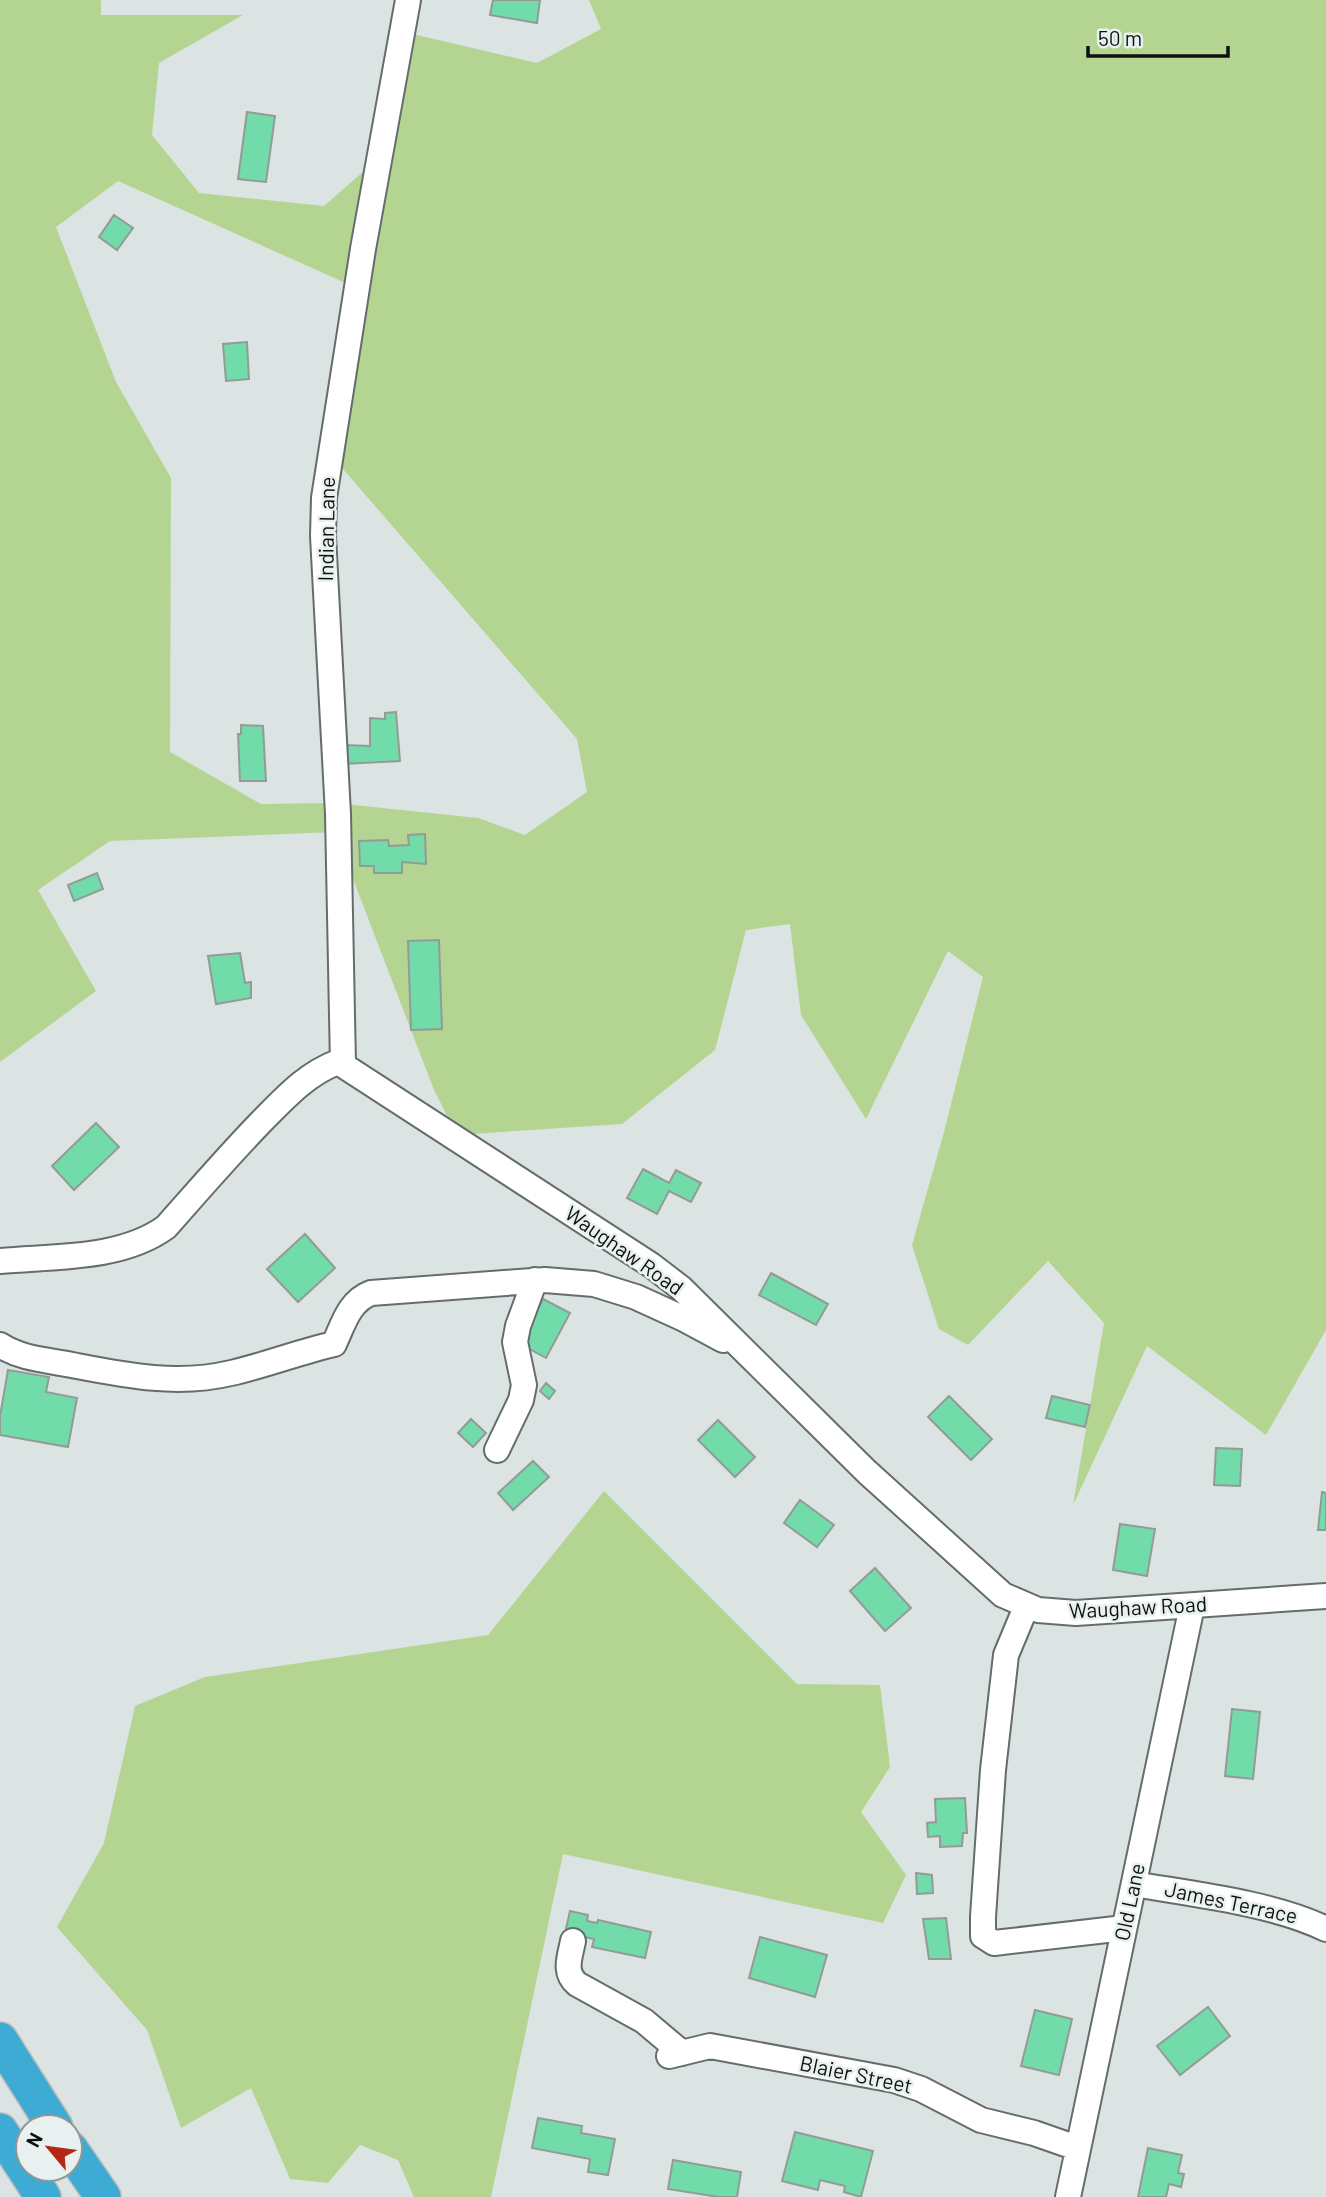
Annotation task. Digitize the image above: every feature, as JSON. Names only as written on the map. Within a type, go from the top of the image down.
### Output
[{"type":"highway","points":[[0,2040],[46,2113]]},
{"type":"highway","points":[[0,2131],[43,2197]]},
{"type":"highway","points":[[84,2169],[103,2197]]},
{"type":"street","name":"Indian Lane","points":[[343,1065],[338,814],[323,536],[324,498],[363,249],[408,0]]},
{"type":"street","points":[[0,1261],[96,1252],[132,1244],[156,1234],[166,1227],[242,1142],[296,1087],[323,1068],[338,1062],[343,1065]]},
{"type":"street","name":"Waughaw Road","points":[[343,1065],[651,1265],[681,1288],[942,1541],[1003,1595],[1038,1610],[1102,1613],[1326,1596]]},
{"type":"street","points":[[497,1450],[521,1400],[524,1385],[515,1342],[535,1280]]},
{"type":"street","points":[[0,1345],[23,1355],[127,1376],[154,1379],[230,1374],[334,1344],[352,1306],[371,1293],[560,1280],[594,1284],[615,1290],[682,1318],[743,1351]]},
{"type":"street","points":[[1026,1606],[1006,1655],[993,1770],[982,1917],[983,1936],[994,1943],[1124,1928]]},
{"type":"street","name":"Old Lane","points":[[1068,2197],[1192,1606]]},
{"type":"street","name":"James Terrace","points":[[1134,1884],[1307,1919],[1326,1929]]},
{"type":"street","name":"Blaier Street","points":[[573,1941],[568,1970],[570,1978],[644,2021],[675,2055],[710,2046],[894,2080],[921,2090],[981,2120],[1034,2133],[1077,2148]]},
{"type":"green space","points":[[0,0],[101,0],[101,15],[243,15],[159,63],[152,135],[199,193],[324,206],[389,149],[404,32],[537,63],[601,29],[589,0],[1326,0],[1326,1330],[1266,1435],[1147,1346],[1073,1505],[1104,1323],[1048,1261],[968,1345],[939,1329],[912,1245],[983,977],[948,951],[866,1119],[801,1015],[790,924],[746,930],[715,1050],[622,1124],[457,1135],[434,1090],[335,832],[110,841],[38,890],[96,991],[0,1062]],"holes":[[[118,181],[359,289],[323,446],[577,739],[587,792],[525,835],[478,818],[335,803],[261,804],[170,752],[171,478],[116,382],[56,227]]]},
{"type":"green space","points":[[604,1491],[797,1684],[880,1685],[890,1767],[861,1812],[906,1875],[883,1923],[563,1854],[491,2197],[414,2197],[398,2160],[360,2145],[328,2183],[290,2179],[251,2088],[181,2128],[147,2030],[57,1927],[104,1843],[135,1706],[205,1677],[488,1635]]},
{"type":"building","points":[[493,0],[540,0],[537,23],[490,15]]},
{"type":"building","points":[[247,112],[275,116],[266,182],[238,179]]},
{"type":"building","points":[[114,215],[133,228],[117,250],[99,237]]},
{"type":"building","points":[[247,342],[249,379],[226,381],[223,344]]},
{"type":"building","points":[[396,712],[400,761],[344,764],[344,745],[370,746],[370,718],[385,719],[385,713]]},
{"type":"building","points":[[241,725],[263,726],[266,781],[240,781],[238,734],[241,734]]},
{"type":"building","points":[[425,834],[426,864],[402,862],[402,873],[374,873],[374,866],[360,866],[359,841],[388,840],[389,846],[409,845],[408,835]]},
{"type":"building","points":[[97,873],[103,889],[74,901],[68,885]]},
{"type":"building","points":[[439,940],[442,1029],[411,1030],[408,941]]},
{"type":"building","points":[[240,953],[245,983],[251,982],[251,998],[216,1004],[208,956]]},
{"type":"building","points":[[96,1123],[119,1147],[74,1190],[52,1166]]},
{"type":"building","points":[[643,1169],[669,1183],[676,1170],[701,1183],[691,1202],[669,1191],[657,1214],[627,1198]]},
{"type":"building","points":[[305,1234],[335,1268],[298,1302],[267,1269]]},
{"type":"building","points":[[771,1273],[828,1304],[816,1325],[759,1295]]},
{"type":"building","points":[[543,1299],[570,1313],[546,1358],[519,1343]]},
{"type":"building","points":[[8,1370],[49,1377],[46,1392],[77,1398],[68,1447],[0,1435],[0,1416]]},
{"type":"building","points":[[546,1383],[555,1391],[549,1399],[540,1391]]},
{"type":"building","points":[[949,1396],[992,1439],[971,1460],[928,1417]]},
{"type":"building","points":[[1052,1396],[1090,1405],[1085,1427],[1046,1418]]},
{"type":"building","points":[[471,1419],[486,1433],[473,1447],[458,1433]]},
{"type":"building","points":[[718,1420],[755,1457],[735,1477],[698,1440]]},
{"type":"building","points":[[1216,1448],[1242,1449],[1240,1486],[1214,1485]]},
{"type":"building","points":[[533,1461],[549,1477],[513,1510],[498,1493]]},
{"type":"building","points":[[1322,1492],[1326,1493],[1326,1530],[1318,1530]]},
{"type":"building","points":[[800,1500],[834,1525],[817,1547],[784,1523]]},
{"type":"building","points":[[1120,1524],[1155,1529],[1147,1576],[1113,1570]]},
{"type":"building","points":[[875,1568],[911,1608],[885,1631],[850,1591]]},
{"type":"building","points":[[1232,1709],[1260,1712],[1253,1779],[1225,1776]]},
{"type":"building","points":[[965,1798],[967,1833],[963,1833],[962,1846],[940,1847],[940,1836],[928,1837],[927,1823],[936,1822],[935,1799]]},
{"type":"building","points":[[916,1873],[932,1875],[933,1893],[917,1894]]},
{"type":"building","points":[[570,1911],[588,1915],[587,1921],[597,1923],[598,1920],[651,1932],[645,1958],[592,1947],[594,1939],[565,1933]]},
{"type":"building","points":[[946,1918],[951,1959],[929,1959],[923,1919]]},
{"type":"building","points":[[760,1937],[827,1955],[815,1997],[749,1978]]},
{"type":"building","points":[[1208,2007],[1230,2036],[1180,2075],[1157,2046]]},
{"type":"building","points":[[1035,2010],[1072,2019],[1059,2075],[1021,2066]]},
{"type":"building","points":[[538,2118],[582,2126],[581,2133],[615,2139],[608,2175],[588,2172],[590,2159],[532,2148]]},
{"type":"building","points":[[795,2132],[873,2151],[861,2197],[844,2192],[845,2186],[820,2180],[818,2190],[782,2181]]},
{"type":"building","points":[[1148,2148],[1182,2155],[1178,2173],[1184,2174],[1181,2187],[1169,2184],[1166,2197],[1138,2197]]},
{"type":"building","points":[[673,2160],[741,2172],[737,2197],[668,2189]]}]
